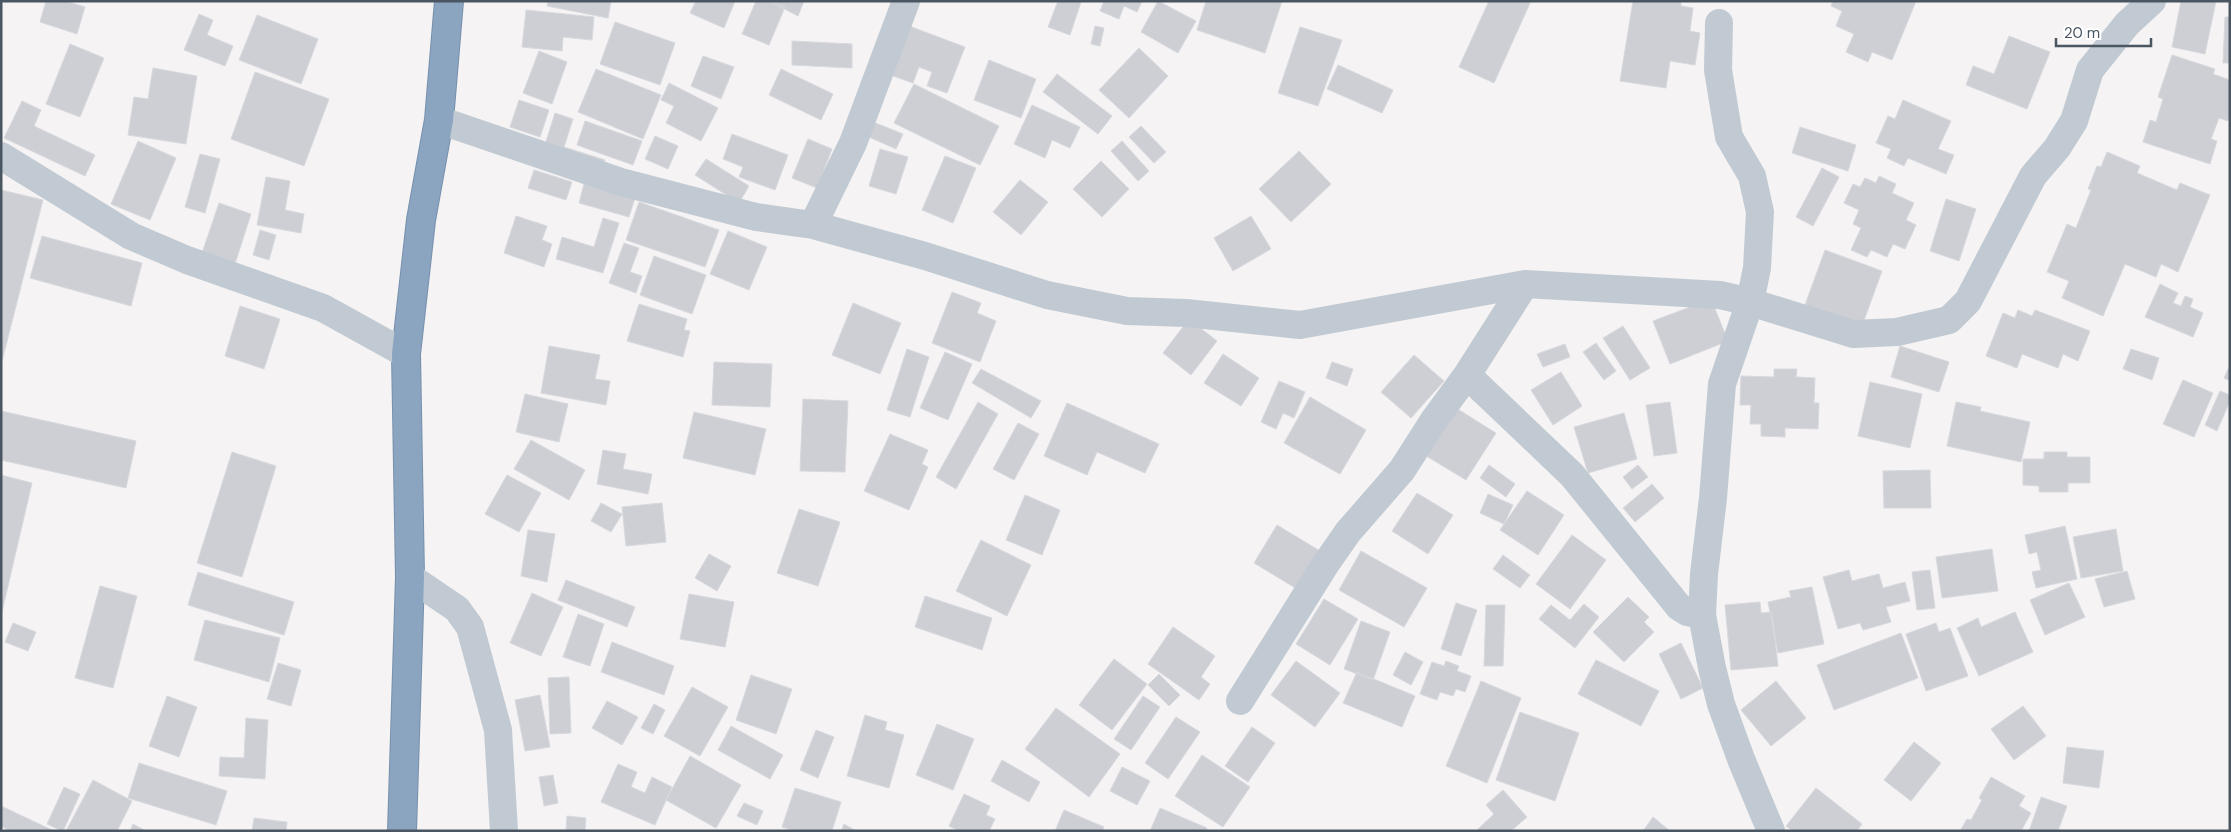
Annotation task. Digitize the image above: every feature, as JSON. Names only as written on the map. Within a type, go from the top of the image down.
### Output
[{"type":"highway","points":[[402,831],[410,577],[406,354],[421,220],[439,120],[449,1]]},
{"type":"street","points":[[813,225],[853,143],[906,1]]},
{"type":"street","points":[[439,120],[621,182],[756,217],[813,225],[926,256],[1047,295],[1127,311],[1186,313],[1300,325],[1525,284],[1720,295],[1750,302],[1853,334],[1897,332],[1949,320],[1968,301],[2033,176],[2057,148],[2074,121],[2090,70],[2127,24],[2152,1]]},
{"type":"street","points":[[1719,23],[1718,70],[1729,137],[1752,176],[1760,212],[1757,268],[1750,302],[1722,384],[1713,498],[1704,574],[1702,615],[1721,704],[1741,759],[1771,831]]},
{"type":"street","points":[[1,156],[131,236],[187,260],[323,308],[406,354]]},
{"type":"street","points":[[1240,701],[1336,549],[1348,532],[1402,470],[1434,420],[1467,375],[1525,284]]},
{"type":"street","points":[[1467,375],[1572,475],[1679,607],[1687,612],[1702,615]]},
{"type":"street","points":[[410,577],[457,609],[470,627],[498,730],[504,831]]},
{"type":"building","points":[[46,1],[65,1],[85,7],[77,34],[40,22]]},
{"type":"building","points":[[548,1],[611,1],[608,18],[547,6]]},
{"type":"building","points":[[696,1],[735,1],[724,28],[690,13]]},
{"type":"building","points":[[756,1],[770,1],[785,7],[769,45],[742,34]]},
{"type":"building","points":[[769,1],[804,1],[798,16]]},
{"type":"building","points":[[1058,1],[1081,2],[1070,35],[1048,27]]},
{"type":"building","points":[[1104,1],[1142,1],[1137,12],[1124,6],[1119,19],[1100,11]]},
{"type":"building","points":[[1158,1],[1196,21],[1178,53],[1141,32]]},
{"type":"building","points":[[1206,1],[1282,1],[1265,53],[1197,30]]},
{"type":"building","points":[[1489,1],[1531,1],[1494,83],[1459,67]]},
{"type":"building","points":[[1633,1],[1681,1],[1681,6],[1693,8],[1690,31],[1700,33],[1695,65],[1670,61],[1666,88],[1620,81]]},
{"type":"building","points":[[1833,1],[1916,1],[1892,60],[1872,52],[1868,62],[1846,52],[1854,34],[1836,26],[1842,11],[1831,6]]},
{"type":"building","points":[[2181,1],[2216,1],[2205,54],[2172,47]]},
{"type":"building","points":[[526,10],[594,17],[592,40],[563,37],[562,51],[522,47]]},
{"type":"building","points":[[199,14],[213,20],[207,35],[233,46],[225,66],[184,50]]},
{"type":"building","points":[[257,15],[318,39],[301,84],[239,60]]},
{"type":"building","points":[[2225,17],[2230,17],[2230,63],[2223,63]]},
{"type":"building","points":[[615,22],[675,43],[660,85],[600,64]]},
{"type":"building","points":[[909,26],[965,47],[947,93],[927,86],[932,72],[919,67],[913,83],[890,75]]},
{"type":"building","points":[[1095,26],[1104,28],[1100,46],[1091,44]]},
{"type":"building","points":[[1300,27],[1342,40],[1318,106],[1278,93]]},
{"type":"building","points":[[2009,36],[2050,52],[2027,109],[1966,85],[1973,66],[1994,74]]},
{"type":"building","points":[[792,41],[852,44],[852,68],[792,65]]},
{"type":"building","points":[[70,44],[104,58],[80,117],[46,104]]},
{"type":"building","points":[[1139,48],[1168,76],[1129,118],[1099,90]]},
{"type":"building","points":[[539,51],[567,62],[552,104],[523,93]]},
{"type":"building","points":[[2172,55],[2215,69],[2213,74],[2230,80],[2230,115],[2228,121],[2219,118],[2211,139],[2217,141],[2210,164],[2143,142],[2150,120],[2156,122],[2163,99],[2158,97]]},
{"type":"building","points":[[703,56],[734,67],[721,99],[691,86]]},
{"type":"building","points":[[989,60],[1036,79],[1021,118],[974,100]]},
{"type":"building","points":[[1338,65],[1393,90],[1382,113],[1327,89]]},
{"type":"building","points":[[153,68],[197,76],[186,144],[128,135],[134,97],[148,99]]},
{"type":"building","points":[[596,69],[661,95],[643,139],[578,112]]},
{"type":"building","points":[[781,69],[833,94],[821,120],[769,95]]},
{"type":"building","points":[[255,72],[329,99],[304,166],[231,139]]},
{"type":"building","points":[[1057,74],[1112,116],[1098,134],[1043,92]]},
{"type":"building","points":[[669,83],[718,108],[701,141],[666,123],[674,106],[661,100]]},
{"type":"building","points":[[914,84],[999,126],[980,165],[894,123]]},
{"type":"building","points":[[519,100],[549,110],[540,137],[510,127]]},
{"type":"building","points":[[1903,100],[1951,121],[1938,149],[1954,155],[1946,174],[1908,158],[1904,166],[1887,158],[1891,149],[1876,143],[1888,116],[1895,119]]},
{"type":"building","points":[[22,101],[41,110],[34,126],[95,155],[85,176],[4,138]]},
{"type":"building","points":[[1032,105],[1080,127],[1070,148],[1052,140],[1045,158],[1014,144]]},
{"type":"building","points":[[555,113],[573,119],[564,147],[605,160],[602,171],[543,151]]},
{"type":"building","points":[[868,120],[903,134],[896,149],[862,134]]},
{"type":"building","points":[[585,121],[642,141],[633,165],[577,145]]},
{"type":"building","points":[[1141,126],[1166,152],[1154,163],[1129,137]]},
{"type":"building","points":[[1800,127],[1856,145],[1848,171],[1792,153]]},
{"type":"building","points":[[732,134],[788,155],[775,190],[739,177],[743,167],[723,159]]},
{"type":"building","points":[[655,136],[678,146],[668,169],[645,159]]},
{"type":"building","points":[[808,139],[832,149],[817,188],[792,178]]},
{"type":"building","points":[[138,141],[176,158],[150,220],[111,204]]},
{"type":"building","points":[[1122,141],[1149,171],[1138,181],[1111,151]]},
{"type":"building","points":[[880,149],[908,157],[896,194],[869,186]]},
{"type":"building","points":[[1299,151],[1331,184],[1291,222],[1259,189]]},
{"type":"building","points":[[2107,152],[2140,166],[2137,173],[2177,190],[2180,183],[2210,195],[2178,272],[2161,264],[2156,277],[2125,264],[2103,316],[2062,298],[2069,281],[2047,272],[2067,224],[2076,228],[2091,190],[2088,189],[2097,166],[2101,167]]},
{"type":"building","points":[[200,154],[220,159],[205,213],[185,207]]},
{"type":"building","points":[[945,156],[976,168],[953,223],[922,210]]},
{"type":"building","points":[[706,159],[749,186],[739,203],[695,175]]},
{"type":"building","points":[[1101,161],[1129,189],[1102,217],[1073,189]]},
{"type":"building","points":[[1822,168],[1839,177],[1813,226],[1796,217]]},
{"type":"building","points":[[534,170],[572,182],[566,200],[528,188]]},
{"type":"building","points":[[1879,176],[1896,184],[1892,193],[1914,203],[1906,220],[1916,225],[1905,249],[1893,244],[1887,257],[1871,250],[1867,257],[1851,250],[1861,228],[1853,224],[1859,210],[1844,203],[1853,184],[1860,187],[1865,178],[1876,183]]},
{"type":"building","points":[[266,177],[290,181],[285,210],[304,214],[301,233],[257,225]]},
{"type":"building","points":[[1020,180],[1048,202],[1021,235],[993,212]]},
{"type":"building","points":[[584,184],[635,198],[629,217],[579,203]]},
{"type":"building","points":[[1,190],[43,200],[1,365]]},
{"type":"building","points":[[1946,199],[1976,209],[1959,261],[1930,251]]},
{"type":"building","points":[[639,202],[719,230],[705,267],[626,240]]},
{"type":"building","points":[[219,203],[251,214],[234,267],[201,256]]},
{"type":"building","points":[[516,216],[547,226],[542,240],[552,244],[544,267],[504,253]]},
{"type":"building","points":[[1251,216],[1271,249],[1233,271],[1214,238]]},
{"type":"building","points":[[603,218],[619,223],[603,273],[556,259],[562,237],[594,247]]},
{"type":"building","points":[[260,230],[276,235],[269,260],[253,255]]},
{"type":"building","points":[[728,231],[767,247],[749,290],[710,274]]},
{"type":"building","points":[[42,236],[142,263],[131,306],[30,278]]},
{"type":"building","points":[[624,243],[639,248],[630,272],[642,276],[636,293],[609,283]]},
{"type":"building","points":[[1825,250],[1882,271],[1862,326],[1805,305]]},
{"type":"building","points":[[654,256],[706,275],[692,314],[640,295]]},
{"type":"building","points":[[2160,284],[2178,293],[2173,303],[2181,306],[2185,296],[2193,299],[2190,307],[2203,313],[2193,337],[2145,317]]},
{"type":"building","points":[[952,292],[981,303],[977,313],[996,321],[980,362],[932,343]]},
{"type":"building","points":[[1711,299],[1728,341],[1670,364],[1653,321]]},
{"type":"building","points":[[853,303],[901,323],[880,374],[832,355]]},
{"type":"building","points":[[639,304],[687,319],[684,330],[690,331],[683,357],[627,341]]},
{"type":"building","points":[[240,306],[280,319],[264,369],[225,356]]},
{"type":"building","points":[[2018,310],[2032,316],[2035,310],[2090,331],[2078,361],[2063,354],[2058,368],[2022,354],[2017,368],[1986,356],[2003,313],[2015,318]]},
{"type":"building","points":[[1189,319],[1217,341],[1191,375],[1163,353]]},
{"type":"building","points":[[1623,326],[1650,368],[1630,380],[1603,338]]},
{"type":"building","points":[[1596,343],[1616,371],[1604,380],[1583,352]]},
{"type":"building","points":[[1565,344],[1570,357],[1543,367],[1537,354]]},
{"type":"building","points":[[549,346],[600,355],[595,379],[610,381],[606,405],[541,393]]},
{"type":"building","points":[[1900,346],[1949,362],[1939,392],[1891,377]]},
{"type":"building","points":[[907,349],[929,357],[910,417],[887,410]]},
{"type":"building","points":[[2131,349],[2159,358],[2152,380],[2123,369]]},
{"type":"building","points":[[945,352],[972,364],[948,420],[920,408]]},
{"type":"building","points":[[1223,354],[1259,378],[1241,406],[1204,383]]},
{"type":"building","points":[[1414,355],[1444,381],[1411,418],[1381,392]]},
{"type":"building","points":[[714,362],[772,364],[770,407],[712,405]]},
{"type":"building","points":[[1332,362],[1353,369],[1347,386],[1326,378]]},
{"type":"building","points":[[2230,365],[2230,381],[2224,378]]},
{"type":"building","points":[[981,369],[1041,401],[1031,418],[972,383]]},
{"type":"building","points":[[1774,369],[1797,369],[1796,377],[1815,378],[1814,403],[1819,403],[1818,429],[1785,428],[1785,437],[1761,436],[1761,424],[1750,424],[1751,405],[1740,405],[1741,376],[1774,377]]},
{"type":"building","points":[[1561,372],[1582,406],[1553,425],[1531,390]]},
{"type":"building","points":[[2183,380],[2213,393],[2194,437],[2163,424]]},
{"type":"building","points":[[1279,381],[1305,392],[1294,418],[1283,413],[1276,429],[1261,422]]},
{"type":"building","points":[[1870,382],[1922,394],[1910,448],[1858,436]]},
{"type":"building","points":[[2220,391],[2230,395],[2230,401],[2217,431],[2205,425]]},
{"type":"building","points":[[525,394],[568,404],[559,442],[516,432]]},
{"type":"building","points":[[1310,397],[1366,430],[1340,474],[1284,443]]},
{"type":"building","points":[[803,399],[848,401],[845,472],[800,471]]},
{"type":"building","points":[[978,402],[998,414],[956,489],[936,477]]},
{"type":"building","points":[[1670,402],[1677,453],[1654,456],[1646,405]]},
{"type":"building","points":[[1956,402],[1981,407],[1980,411],[2030,422],[2021,462],[1947,446]]},
{"type":"building","points":[[1067,403],[1159,444],[1145,473],[1097,452],[1087,475],[1044,456]]},
{"type":"building","points":[[1448,403],[1496,433],[1466,480],[1418,451]]},
{"type":"building","points":[[1,411],[136,441],[126,488],[1,460]]},
{"type":"building","points":[[694,412],[766,429],[755,475],[683,458]]},
{"type":"building","points":[[1624,413],[1637,459],[1588,473],[1574,427]]},
{"type":"building","points":[[1018,423],[1039,434],[1014,480],[993,469]]},
{"type":"building","points":[[890,434],[928,450],[922,464],[928,467],[909,510],[864,491]]},
{"type":"building","points":[[531,440],[585,470],[569,500],[514,469]]},
{"type":"building","points":[[603,450],[626,454],[623,469],[652,474],[648,494],[597,484]]},
{"type":"building","points":[[232,452],[276,466],[242,577],[197,563]]},
{"type":"building","points":[[2044,452],[2067,452],[2067,457],[2090,457],[2090,483],[2068,483],[2068,492],[2039,492],[2039,486],[2023,485],[2023,459],[2044,459]]},
{"type":"building","points":[[1489,465],[1515,484],[1506,497],[1480,478]]},
{"type":"building","points":[[1638,465],[1648,477],[1632,489],[1623,477]]},
{"type":"building","points":[[1930,470],[1931,508],[1884,508],[1883,471]]},
{"type":"building","points":[[1,475],[32,483],[1,616]]},
{"type":"building","points":[[507,475],[541,493],[519,532],[485,514]]},
{"type":"building","points":[[1652,484],[1664,498],[1635,522],[1623,508]]},
{"type":"building","points":[[1527,491],[1564,515],[1538,555],[1500,530]]},
{"type":"building","points":[[1417,493],[1453,515],[1428,554],[1392,531]]},
{"type":"building","points":[[1488,494],[1513,505],[1504,524],[1480,513]]},
{"type":"building","points":[[1025,495],[1060,510],[1042,555],[1006,540]]},
{"type":"building","points":[[601,503],[622,514],[611,532],[591,521]]},
{"type":"building","points":[[662,503],[666,542],[626,546],[622,507]]},
{"type":"building","points":[[799,509],[840,522],[818,586],[777,573]]},
{"type":"building","points":[[1277,525],[1325,554],[1302,592],[1254,563]]},
{"type":"building","points":[[2065,526],[2077,579],[2036,588],[2032,572],[2041,570],[2037,552],[2029,554],[2025,535]]},
{"type":"building","points":[[2116,529],[2123,571],[2081,578],[2073,537]]},
{"type":"building","points":[[528,530],[555,534],[547,582],[521,576]]},
{"type":"building","points":[[1572,535],[1606,560],[1570,609],[1536,584]]},
{"type":"building","points":[[981,540],[1031,565],[1007,616],[956,591]]},
{"type":"building","points":[[1992,549],[1998,591],[1942,598],[1936,557]]},
{"type":"building","points":[[1361,551],[1427,588],[1404,627],[1339,590]]},
{"type":"building","points":[[709,554],[731,566],[717,591],[695,578]]},
{"type":"building","points":[[1503,555],[1530,575],[1520,588],[1493,569]]},
{"type":"building","points":[[1849,570],[1852,581],[1879,574],[1883,588],[1905,582],[1910,601],[1886,607],[1891,622],[1863,630],[1860,623],[1838,629],[1823,577]]},
{"type":"building","points":[[1930,570],[1935,608],[1917,610],[1912,572]]},
{"type":"building","points":[[2127,571],[2135,599],[2104,607],[2095,579]]},
{"type":"building","points":[[198,572],[294,602],[284,635],[188,605]]},
{"type":"building","points":[[566,580],[635,607],[627,627],[558,600]]},
{"type":"building","points":[[2069,583],[2085,617],[2045,635],[2030,600]]},
{"type":"building","points":[[100,586],[137,596],[113,688],[75,678]]},
{"type":"building","points":[[1812,587],[1824,644],[1778,653],[1768,602],[1791,597],[1789,591]]},
{"type":"building","points":[[532,593],[563,607],[541,656],[510,643]]},
{"type":"building","points":[[689,594],[734,602],[725,647],[680,639]]},
{"type":"building","points":[[925,596],[992,618],[982,650],[915,627]]},
{"type":"building","points":[[1628,597],[1649,617],[1644,622],[1654,632],[1624,662],[1593,632]]},
{"type":"building","points":[[1324,599],[1358,619],[1330,665],[1296,644]]},
{"type":"building","points":[[1760,602],[1761,613],[1772,612],[1778,666],[1731,670],[1725,605]]},
{"type":"building","points":[[1456,603],[1477,610],[1461,656],[1441,649]]},
{"type":"building","points":[[1584,604],[1599,617],[1575,648],[1539,619],[1551,605],[1570,620]]},
{"type":"building","points":[[1486,605],[1505,605],[1503,666],[1484,666]]},
{"type":"building","points":[[2015,612],[2033,652],[1979,676],[1957,628],[1978,618],[1981,627]]},
{"type":"building","points":[[578,614],[604,624],[590,666],[563,657]]},
{"type":"building","points":[[205,620],[280,638],[269,682],[194,660]]},
{"type":"building","points":[[1361,621],[1390,632],[1373,680],[1344,669]]},
{"type":"building","points":[[13,623],[36,632],[28,651],[5,642]]},
{"type":"building","points":[[1936,623],[1939,632],[1950,628],[1968,676],[1926,691],[1906,634]]},
{"type":"building","points":[[1173,627],[1215,656],[1201,677],[1210,684],[1199,700],[1148,664]]},
{"type":"building","points":[[1901,633],[1918,678],[1834,710],[1817,665]]},
{"type":"building","points":[[612,642],[674,666],[664,695],[601,672]]},
{"type":"building","points":[[1681,643],[1703,688],[1681,699],[1659,654]]},
{"type":"building","points":[[1405,652],[1423,662],[1411,685],[1393,675]]},
{"type":"building","points":[[1114,659],[1147,684],[1112,730],[1079,705]]},
{"type":"building","points":[[1596,660],[1659,691],[1641,726],[1578,694]]},
{"type":"building","points":[[1296,661],[1340,693],[1315,727],[1271,695]]},
{"type":"building","points":[[1446,661],[1459,666],[1457,671],[1471,676],[1465,692],[1456,689],[1453,696],[1440,692],[1437,700],[1420,694],[1432,662],[1444,666]]},
{"type":"building","points":[[278,663],[301,670],[291,706],[267,699]]},
{"type":"building","points":[[1357,672],[1415,696],[1402,727],[1343,703]]},
{"type":"building","points":[[1159,674],[1180,695],[1169,706],[1148,685]]},
{"type":"building","points":[[751,675],[792,689],[776,734],[736,720]]},
{"type":"building","points":[[569,677],[571,733],[550,734],[548,678]]},
{"type":"building","points":[[1481,681],[1521,698],[1487,783],[1446,766]]},
{"type":"building","points":[[1776,681],[1806,718],[1771,746],[1741,710]]},
{"type":"building","points":[[692,687],[728,707],[700,756],[664,736]]},
{"type":"building","points":[[540,695],[550,747],[525,751],[515,700]]},
{"type":"building","points":[[167,696],[197,707],[179,757],[149,746]]},
{"type":"building","points":[[1143,696],[1160,707],[1131,750],[1114,739]]},
{"type":"building","points":[[607,701],[638,717],[622,745],[592,728]]},
{"type":"building","points":[[654,704],[665,710],[653,734],[641,728]]},
{"type":"building","points":[[2023,706],[2046,736],[2014,760],[1991,729]]},
{"type":"building","points":[[1056,708],[1120,754],[1089,797],[1025,749]]},
{"type":"building","points":[[1520,712],[1579,733],[1555,801],[1496,780]]},
{"type":"building","points":[[865,715],[887,722],[885,730],[904,735],[889,788],[847,776]]},
{"type":"building","points":[[1176,717],[1200,732],[1168,779],[1145,763]]},
{"type":"building","points":[[246,718],[268,720],[265,779],[219,776],[220,757],[244,758]]},
{"type":"building","points":[[937,724],[974,739],[953,790],[916,775]]},
{"type":"building","points":[[731,726],[783,755],[770,779],[718,750]]},
{"type":"building","points":[[1252,727],[1275,743],[1248,782],[1225,766]]},
{"type":"building","points":[[816,730],[834,737],[818,778],[800,770]]},
{"type":"building","points":[[1914,742],[1941,763],[1911,801],[1884,780]]},
{"type":"building","points":[[2067,747],[2104,751],[2099,788],[2063,783]]},
{"type":"building","points":[[1202,755],[1250,787],[1223,827],[1175,796]]},
{"type":"building","points":[[690,756],[741,785],[716,828],[666,800]]},
{"type":"building","points":[[1002,760],[1040,782],[1029,802],[991,781]]},
{"type":"building","points":[[139,763],[227,791],[216,825],[128,798]]},
{"type":"building","points":[[618,764],[637,772],[631,787],[645,793],[652,777],[672,787],[655,825],[601,802]]},
{"type":"building","points":[[1122,767],[1150,781],[1137,805],[1110,791]]},
{"type":"building","points":[[553,775],[558,803],[544,806],[539,777]]},
{"type":"building","points":[[1991,777],[2025,796],[2019,806],[2031,813],[2021,831],[1960,831],[1967,819],[1971,820],[1982,800],[1979,798]]},
{"type":"building","points":[[93,780],[132,801],[117,831],[66,831]]},
{"type":"building","points":[[64,787],[80,794],[62,831],[47,824]]},
{"type":"building","points":[[795,788],[841,802],[832,831],[795,831],[782,827]]},
{"type":"building","points":[[1816,788],[1862,824],[1857,831],[1793,831],[1786,826]]},
{"type":"building","points":[[1503,790],[1527,817],[1511,831],[1476,831],[1494,814],[1486,805]]},
{"type":"building","points":[[964,794],[990,806],[986,815],[995,819],[989,831],[959,831],[949,826]]},
{"type":"building","points":[[2041,797],[2067,806],[2058,831],[2029,831]]},
{"type":"building","points":[[744,803],[763,811],[757,825],[737,816]]},
{"type":"building","points":[[1,806],[52,830],[11,831],[1,826]]},
{"type":"building","points":[[1160,808],[1207,828],[1206,831],[1150,831]]},
{"type":"building","points":[[1064,810],[1104,827],[1102,831],[1055,831]]},
{"type":"building","points":[[567,816],[586,818],[585,831],[566,831]]},
{"type":"building","points":[[1653,817],[1670,831],[1643,831]]},
{"type":"building","points":[[254,818],[287,822],[286,831],[252,831]]},
{"type":"building","points":[[133,824],[146,831],[130,831]]},
{"type":"building","points":[[844,824],[856,831],[841,831]]}]
